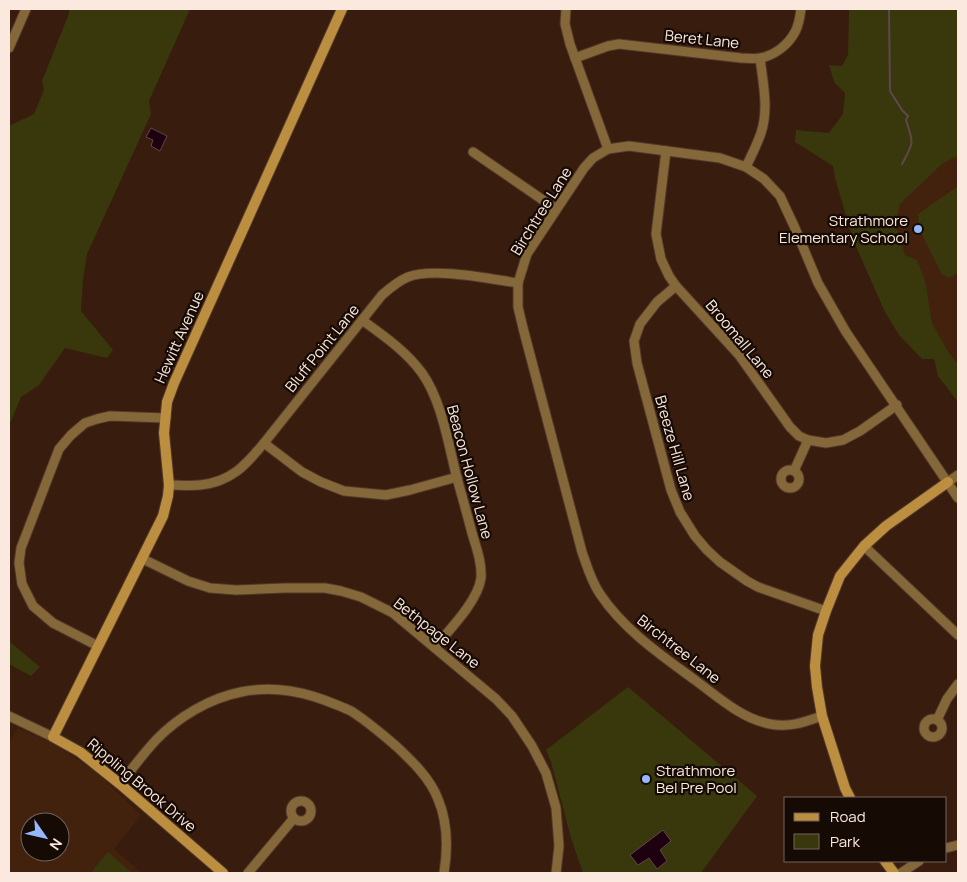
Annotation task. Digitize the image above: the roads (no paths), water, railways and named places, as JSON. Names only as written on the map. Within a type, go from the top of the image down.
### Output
[{"type":"street","points":[[9,48],[26,9]]},
{"type":"street","name":"Hewitt Avenue","points":[[53,736],[163,516],[169,485],[164,433],[167,402],[342,9]]},
{"type":"street","points":[[566,9],[565,24],[570,44],[608,149],[629,146],[720,158],[746,166],[764,179],[780,196],[818,283],[846,332],[958,498]]},
{"type":"street","name":"Beret Lane","points":[[575,58],[619,44],[741,58],[760,58],[784,47],[795,32],[801,9]]},
{"type":"street","points":[[746,166],[761,134],[764,116],[765,96],[760,58]]},
{"type":"street","name":"Birchtree Lane","points":[[608,149],[593,158],[584,168],[556,209],[527,254],[518,283],[518,307],[525,338],[582,552],[590,575],[599,593],[619,618],[647,644],[750,719],[782,726],[796,725],[822,716]]},
{"type":"street","name":"Broomall Lane","points":[[666,151],[656,234],[661,259],[669,276],[739,355],[790,427],[799,436],[808,440]]},
{"type":"street","points":[[472,152],[556,209]]},
{"type":"street","name":"Bluff Point Lane","points":[[169,485],[201,485],[220,480],[237,472],[264,443],[382,295],[409,276],[444,273],[518,283]]},
{"type":"street","name":"Breeze Hill Lane","points":[[676,286],[657,302],[640,324],[634,341],[637,363],[669,481],[680,512],[695,536],[707,550],[720,562],[747,581],[758,587],[826,611]]},
{"type":"street","name":"Beacon Hollow Lane","points":[[362,320],[394,344],[411,360],[430,388],[439,409],[456,477],[480,558],[481,578],[471,603],[435,647]]},
{"type":"street","points":[[794,470],[808,440],[826,443],[843,440],[860,431],[897,405]]},
{"type":"street","points":[[98,646],[53,623],[33,606],[22,584],[19,563],[21,548],[59,449],[71,435],[85,423],[110,416],[166,418]]},
{"type":"street","points":[[264,443],[302,472],[344,491],[386,495],[456,477]]},
{"type":"street","points":[[850,797],[822,716],[817,687],[815,666],[818,635],[826,611],[840,576],[864,546],[886,526],[958,475]]},
{"type":"street","points":[[864,546],[958,635]]},
{"type":"street","name":"Bethpage Lane","points":[[142,559],[188,581],[210,588],[236,590],[325,588],[361,597],[393,613],[496,699],[512,716],[532,746],[546,773],[556,808],[559,846],[556,873]]},
{"type":"street","points":[[937,720],[947,699],[958,684]]},
{"type":"street","points":[[120,784],[156,740],[171,726],[198,708],[240,692],[261,690],[305,693],[322,698],[351,711],[407,756],[426,777],[438,797],[444,817],[447,839],[444,873]]},
{"type":"street","name":"Rippling Brook Drive","points":[[9,716],[53,736],[80,752],[223,873]]},
{"type":"street","points":[[248,873],[294,818]]},
{"type":"street","points":[[886,862],[894,873]]},
{"type":"street","points":[[901,873],[918,862]]},
{"type":"waterway","points":[[889,9],[890,91],[908,116],[906,120],[912,143],[902,164]]},
{"type":"place","name":"Strathmore Elementary School","points":[[918,229]]},
{"type":"place","name":"Strathmore Bel Pre Pool","points":[[646,779]]}]
